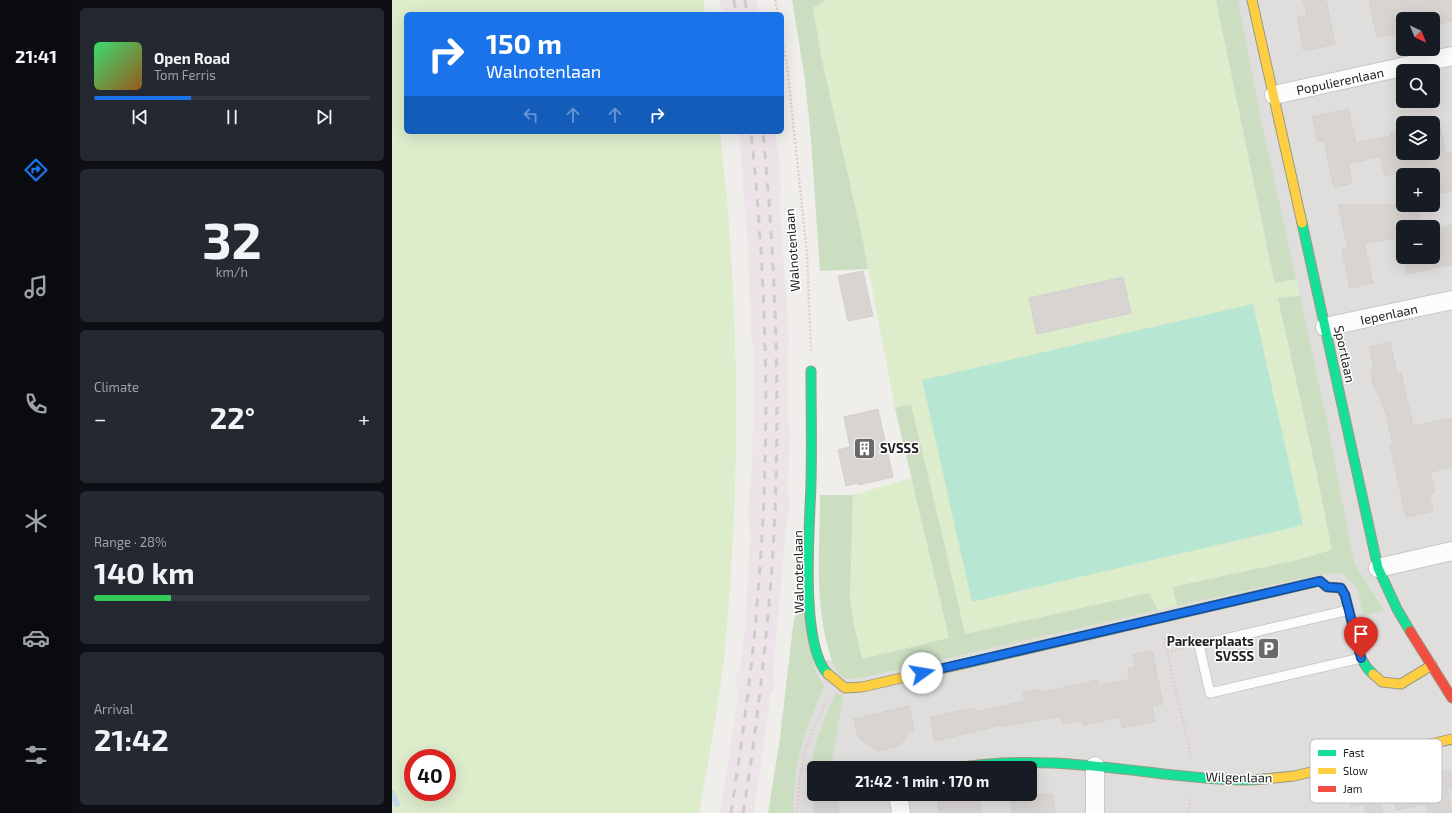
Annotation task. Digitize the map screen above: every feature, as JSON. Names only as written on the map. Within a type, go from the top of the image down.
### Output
[{"type":"street","name":"Sportlaan","points":[[1252,0],[1378,568],[1397,609],[1452,698]]},
{"type":"street","name":"Populierenlaan","points":[[1274,95],[1452,56]]},
{"type":"street","name":"Iepenlaan","points":[[1325,327],[1452,300]]},
{"type":"street","name":"Walnotenlaan","points":[[811,371],[811,483],[808,591],[811,623],[817,654],[824,670],[845,688],[862,687],[1320,581],[1327,587],[1341,588],[1345,595],[1361,658],[1367,668],[1382,682],[1401,684],[1432,665]]},
{"type":"street","points":[[1378,568],[1452,551]]},
{"type":"street","name":"Wilgenlaan","points":[[1442,741],[1452,739]]},
{"type":"street","name":"Wilgenlaan","points":[[1037,763],[1095,766],[1253,780],[1294,776],[1310,772]]},
{"type":"street","points":[[1095,766],[1095,813]]},
{"type":"street","points":[[899,801],[900,813]]},
{"type":"lane","points":[[1349,610],[1199,645],[1210,693],[1361,658]]},
{"type":"path","points":[[775,0],[778,12]]},
{"type":"path","name":"Walnotenlaan","points":[[784,52],[807,254],[811,371]]},
{"type":"path","points":[[1160,617],[1195,776],[1188,813]]},
{"type":"path","points":[[797,813],[799,783],[805,750],[835,681]]},
{"type":"path","points":[[801,770],[807,771]]},
{"type":"shaded area","points":[[719,0],[757,0],[759,12],[723,12]]},
{"type":"shaded area","points":[[1220,0],[1452,0],[1452,813],[783,813],[808,663],[1001,635]]},
{"type":"shaded area","points":[[740,134],[775,134],[779,158],[781,189],[780,204],[789,337],[788,416],[790,435],[788,490],[790,506],[786,530],[773,673],[775,685],[771,695],[754,813],[720,813],[737,703],[738,689],[735,684],[740,667],[745,628],[750,536],[748,508],[752,465],[754,353],[751,337],[748,250]]},
{"type":"shaded area","name":"Parkeerplaats SVSSS","points":[[1317,596],[1324,626],[1341,622],[1354,686],[1207,719],[1186,625]]},
{"type":"green space","points":[[392,0],[704,0],[705,12],[404,12],[404,134],[720,134],[731,255],[736,379],[736,441],[727,626],[715,720],[699,813],[392,813]]},
{"type":"green space","points":[[792,0],[826,0],[813,8],[822,60],[868,269],[820,271],[811,140],[805,80]]},
{"type":"green space","points":[[826,0],[1216,0],[1274,283],[1296,279],[1300,296],[1278,298],[1333,550],[1298,560],[1173,587],[1177,606],[1158,610],[1148,593],[964,635],[943,538],[911,405],[895,408],[863,241],[822,60],[813,8]]},
{"type":"green space","points":[[1216,0],[1238,0],[1260,115],[1296,279],[1275,283]]},
{"type":"green space","points":[[1300,296],[1326,416],[1354,563],[1384,610],[1364,616],[1358,590],[1351,581],[1342,574],[1331,573],[1292,580],[1177,606],[1173,587],[1297,560],[1332,550],[1316,469],[1278,298]]},
{"type":"green space","points":[[1253,304],[1303,525],[972,602],[922,380]]},
{"type":"green space","points":[[911,404],[965,634],[1149,593],[1158,610],[861,678],[843,678],[839,674],[830,654],[821,613],[819,573],[820,495],[853,495],[850,599],[862,659],[949,638],[895,408]]},
{"type":"green space","points":[[912,478],[949,639],[862,659],[850,599],[853,495]]},
{"type":"green space","points":[[800,592],[815,670],[824,686],[799,754],[795,776],[794,813],[768,813],[780,738],[793,626]]},
{"type":"green space","points":[[835,694],[843,695],[832,761],[812,761],[820,731]]},
{"type":"building","points":[[1303,0],[1326,0],[1335,44],[1304,51],[1297,17],[1307,15]]},
{"type":"building","points":[[1369,0],[1452,0],[1452,21],[1440,24],[1440,12],[1396,12],[1396,33],[1377,37]]},
{"type":"building","points":[[1348,109],[1356,143],[1391,136],[1390,133],[1396,132],[1396,160],[1440,160],[1440,127],[1446,154],[1452,152],[1452,191],[1440,194],[1440,168],[1433,168],[1433,166],[1423,168],[1396,168],[1396,174],[1385,176],[1381,156],[1348,164],[1352,183],[1334,188],[1324,141],[1318,142],[1312,117]]},
{"type":"building","points":[[1338,205],[1396,205],[1396,212],[1419,212],[1420,220],[1396,220],[1396,238],[1364,244],[1373,283],[1350,288],[1342,249],[1348,248]]},
{"type":"building","points":[[1452,225],[1452,264],[1407,274],[1405,264],[1440,264],[1440,228]]},
{"type":"building","points":[[863,271],[873,316],[848,321],[838,276]]},
{"type":"building","points":[[1123,277],[1131,313],[1037,334],[1029,298]]},
{"type":"building","points":[[1390,342],[1397,374],[1401,373],[1413,426],[1452,418],[1452,467],[1430,472],[1435,492],[1429,494],[1433,511],[1406,517],[1390,444],[1393,444],[1386,413],[1377,390],[1375,390],[1370,370],[1374,369],[1369,347]]},
{"type":"building","name":"SVSSS","points":[[878,409],[893,477],[859,485],[858,483],[846,486],[838,450],[850,447],[844,417]]},
{"type":"building","points":[[1152,651],[1163,704],[1152,706],[1155,721],[1122,728],[1120,717],[1083,725],[1082,720],[1063,724],[1061,716],[1001,727],[1001,725],[935,741],[930,717],[976,708],[976,712],[1025,701],[1023,692],[1039,690],[1039,693],[1098,680],[1099,686],[1130,679],[1128,669],[1136,667],[1133,655]]},
{"type":"building","points":[[909,706],[914,730],[909,732],[899,746],[878,751],[858,736],[854,719]]},
{"type":"building","points":[[1450,770],[1452,787],[1447,788],[1452,813],[1428,813],[1426,804],[1396,810],[1394,803],[1442,803],[1442,772]]},
{"type":"building","points":[[1037,794],[1052,794],[1055,813],[1012,813],[1011,801],[1037,801]]},
{"type":"building","points":[[815,801],[836,801],[839,813],[814,813]]},
{"type":"building","points":[[938,801],[980,801],[981,813],[939,813]]},
{"type":"building","points":[[1350,803],[1381,803],[1383,813],[1366,813],[1364,804],[1351,807]]},
{"type":"waterway","points":[[392,793],[397,804]]},
{"type":"railway","points":[[734,0],[736,12]]},
{"type":"railway","points":[[745,0],[747,12]]},
{"type":"railway","points":[[731,813],[743,730],[756,620],[765,477],[766,420],[764,304],[761,247],[751,134]]},
{"type":"railway","points":[[743,813],[757,715],[768,612],[772,567],[777,435],[775,305],[763,134]]},
{"type":"traffic: fast","points":[[1302,223],[1378,568],[1397,609],[1410,631]]},
{"type":"traffic: fast","points":[[811,371],[811,469],[808,583],[813,638],[819,659],[828,674]]},
{"type":"traffic: fast","points":[[963,664],[1320,581],[1327,587],[1341,588],[1345,595],[1361,658],[1373,674]]},
{"type":"traffic: fast","points":[[1037,763],[1087,765],[1214,779],[1264,779]]},
{"type":"traffic: slow","points":[[1252,0],[1302,223]]},
{"type":"traffic: slow","points":[[828,674],[845,688],[862,687],[963,664]]},
{"type":"traffic: slow","points":[[1373,674],[1382,682],[1401,684],[1432,665]]},
{"type":"traffic: slow","points":[[1442,741],[1452,739]]},
{"type":"traffic: slow","points":[[1264,779],[1294,776],[1310,772]]},
{"type":"traffic: jam","points":[[1410,631],[1452,698]]},
{"type":"place","name":"SVSSS","points":[[865,448]]},
{"type":"place","name":"Parkeerplaats SVSSS","points":[[1269,648]]},
{"type":"route","points":[[922,673],[1320,581],[1327,587],[1341,588],[1345,595],[1361,658]]}]
